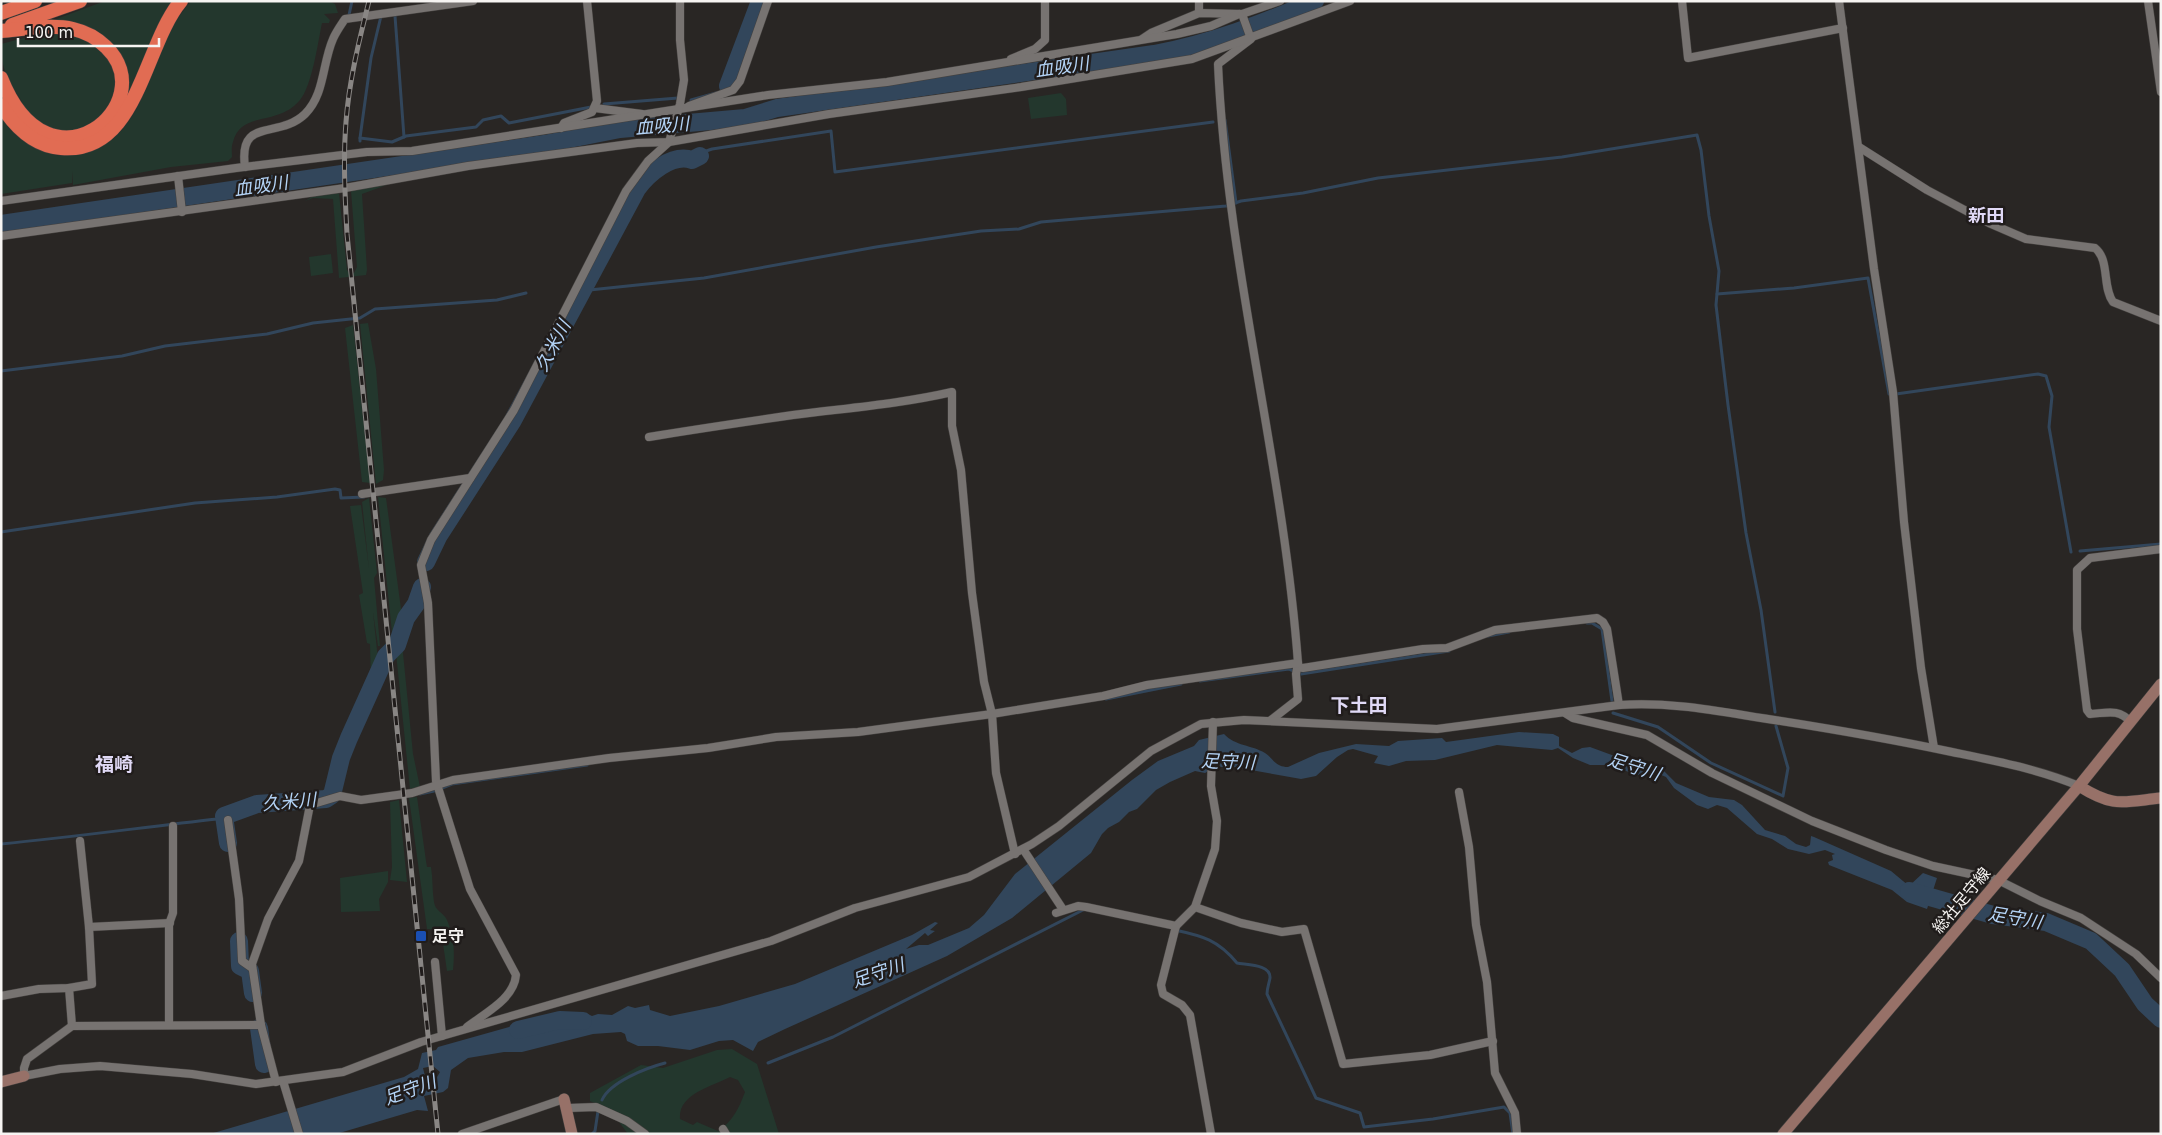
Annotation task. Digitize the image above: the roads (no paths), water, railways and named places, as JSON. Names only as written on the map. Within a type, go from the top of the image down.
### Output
[{"type":"highway","points":[[1,13],[35,1]]},
{"type":"highway","points":[[1,30],[80,1]]},
{"type":"highway","points":[[1,105],[21,130],[44,144],[69,149],[91,144],[101,139],[114,128],[125,113],[161,32],[181,1]]},
{"type":"highway","points":[[1,30],[67,28],[93,36],[114,56],[120,71],[121,91],[114,110],[104,122],[87,134],[69,139],[50,135],[32,126],[14,106],[1,78]]},
{"type":"main road","name":"総社足守線","points":[[1783,1134],[2079,786],[2161,684]]},
{"type":"main road","points":[[2079,786],[2101,799],[2111,802],[2133,802],[2161,798]]},
{"type":"main road","points":[[1,1082],[24,1076]]},
{"type":"main road","points":[[566,1103],[572,1134]]},
{"type":"street","points":[[245,167],[246,142],[250,136],[259,131],[276,130],[294,124],[314,105],[333,38],[344,18],[473,1]]},
{"type":"street","points":[[561,129],[564,123],[586,116],[595,108],[597,102],[588,1]]},
{"type":"street","points":[[463,1030],[511,993],[515,985],[516,975],[470,889],[438,785],[428,604],[421,565],[431,540],[514,410],[626,191],[648,161],[670,139],[678,113],[684,80],[680,40],[680,1]]},
{"type":"street","points":[[678,113],[733,90],[740,81],[768,1]]},
{"type":"street","points":[[1000,64],[1035,49],[1045,40],[1045,1]]},
{"type":"street","points":[[1199,1],[1199,13]]},
{"type":"street","points":[[1,201],[179,179],[245,167],[367,152],[412,151],[678,113],[768,95],[887,82],[1140,40],[1211,26],[1280,1]]},
{"type":"street","points":[[1,236],[359,186],[468,166],[670,139],[820,115],[1011,88],[1192,58],[1350,1]]},
{"type":"street","points":[[1682,1],[1688,58],[1843,28]]},
{"type":"street","points":[[1839,1],[1874,268],[1894,392],[1898,463],[1921,668],[1934,748]]},
{"type":"street","points":[[2148,1],[2161,92]]},
{"type":"street","points":[[1140,40],[1151,33],[1199,13],[1241,15]]},
{"type":"street","points":[[1241,15],[1250,36]]},
{"type":"street","points":[[1250,36],[1218,64],[1220,124],[1251,348],[1270,440],[1289,571],[1297,669],[1298,699],[1271,720]]},
{"type":"street","points":[[595,108],[647,116]]},
{"type":"street","points":[[1859,147],[1926,190],[1989,223],[2026,239],[2095,248],[2101,256],[2108,292],[2113,302],[2161,321]]},
{"type":"street","points":[[179,179],[181,210]]},
{"type":"street","points":[[649,437],[778,417],[839,411],[929,398],[952,392],[952,426],[964,487],[972,593],[984,682],[992,716],[996,773],[1015,854]]},
{"type":"street","points":[[362,494],[470,478]]},
{"type":"street","points":[[2131,722],[2124,715],[2116,711],[2090,714],[2087,710],[2077,628],[2078,570],[2090,558],[2161,550]]},
{"type":"street","points":[[299,1134],[286,1090],[280,1081],[261,1025],[252,968],[268,919],[299,861],[310,805],[340,796],[361,800],[412,793],[453,780],[609,758],[708,748],[776,737],[858,732],[992,716],[1103,696],[1147,685],[1297,669],[1423,649],[1447,648],[1495,630],[1597,618],[1603,622],[1607,629],[1619,705]]},
{"type":"street","points":[[261,1025],[72,1026],[28,1059],[24,1068],[24,1076],[74,1067],[100,1066],[192,1074],[245,1084],[343,1072],[442,1036],[770,941],[855,908],[970,877],[1015,854],[1025,852],[1151,751],[1187,730],[1244,720],[1271,720],[1377,728],[1437,729],[1619,705],[1650,703],[1689,705],[1934,748],[2046,772],[2079,786]]},
{"type":"street","points":[[1564,713],[1573,718],[1647,735],[1712,773],[1812,821],[1886,850],[1996,884],[2081,918],[2136,954],[2161,978]]},
{"type":"street","points":[[1211,1134],[1190,1015],[1182,1005],[1166,997],[1162,989],[1175,928],[1196,907],[1215,849],[1217,821],[1211,786],[1213,725]]},
{"type":"street","points":[[1459,792],[1468,839],[1476,925],[1487,982],[1495,1073],[1502,1091],[1515,1113],[1517,1134]]},
{"type":"street","points":[[228,820],[239,899],[242,960],[252,968]]},
{"type":"street","points":[[168,1026],[170,922],[173,913],[173,826]]},
{"type":"street","points":[[1,996],[39,989],[69,988],[92,984],[89,927],[80,841]]},
{"type":"street","points":[[1025,852],[1059,909],[1078,906],[1086,907],[1175,928]]},
{"type":"street","points":[[1196,907],[1241,923],[1282,932],[1304,929],[1343,1064],[1430,1055],[1493,1042]]},
{"type":"street","points":[[89,927],[170,922]]},
{"type":"street","points":[[435,962],[442,1036]]},
{"type":"street","points":[[69,988],[72,1026]]},
{"type":"street","points":[[462,1134],[566,1103],[596,1107],[627,1121],[645,1134]]},
{"type":"water","points":[[1519,732],[1553,734],[1559,737],[1559,746],[1572,753],[1582,748],[1590,747],[1639,765],[1663,770],[1676,783],[1709,797],[1734,800],[1742,805],[1765,830],[1785,836],[1796,844],[1806,847],[1810,845],[1811,836],[1814,837],[1891,871],[1909,886],[1923,873],[1937,878],[1927,909],[1907,902],[1892,890],[1829,865],[1828,862],[1833,860],[1832,855],[1835,854],[1825,850],[1809,854],[1788,849],[1772,839],[1757,834],[1727,808],[1717,805],[1708,809],[1697,805],[1674,788],[1666,777],[1659,774],[1645,777],[1607,765],[1590,765],[1573,758],[1558,748],[1552,750],[1497,745],[1435,760],[1406,761],[1389,766],[1374,763],[1378,756],[1353,749],[1337,757],[1316,776],[1301,779],[1234,767],[1216,767],[1205,773],[1195,771],[1156,790],[1137,809],[1129,812],[1119,822],[1108,828],[1102,834],[1091,853],[1012,918],[947,956],[758,1042],[753,1051],[733,1040],[719,1041],[690,1050],[658,1046],[638,1046],[627,1041],[625,1034],[621,1032],[593,1034],[522,1052],[504,1052],[468,1058],[451,1070],[448,1088],[443,1092],[424,1096],[428,1111],[417,1110],[336,1134],[210,1134],[404,1077],[418,1069],[422,1053],[534,1020],[541,1020],[540,1027],[543,1029],[579,1013],[592,1016],[598,1014],[612,1015],[628,1006],[635,1008],[649,1005],[650,1010],[670,1016],[719,1006],[795,984],[912,935],[935,922],[938,923],[930,930],[935,931],[928,936],[925,933],[906,949],[919,945],[928,945],[969,928],[984,915],[1015,874],[1158,761],[1194,746],[1199,740],[1224,734],[1233,741],[1265,753],[1280,766],[1284,767],[1319,753],[1356,744],[1389,746],[1398,741],[1442,738],[1446,742]],"holes":[[[433,1066],[440,1072],[436,1079],[426,1080],[423,1068]]]},
{"type":"waterway","points":[[349,15],[352,1]]},
{"type":"waterway","name":"久米川","points":[[728,86],[760,1]]},
{"type":"waterway","name":"血吸川","points":[[1,224],[544,144],[620,129],[745,118],[777,108],[1154,54],[1196,45],[1236,32],[1315,1]]},
{"type":"waterway","points":[[360,138],[371,58],[381,16]]},
{"type":"waterway","points":[[395,16],[404,137]]},
{"type":"waterway","name":"久米川","points":[[722,91],[730,83]]},
{"type":"waterway","points":[[691,100],[716,93]]},
{"type":"waterway","points":[[604,104],[678,98]]},
{"type":"waterway","points":[[360,141],[360,138],[392,142],[406,136],[476,127],[483,120],[501,116],[509,123],[591,107]]},
{"type":"waterway","points":[[1225,120],[1236,203]]},
{"type":"waterway","points":[[686,158],[712,149],[831,131],[835,172],[1213,122]]},
{"type":"waterway","points":[[580,291],[704,278],[876,247],[981,231],[1019,229],[1041,222],[1226,206],[1241,201],[1303,193],[1378,178],[1562,157],[1697,135],[1701,150],[1709,216],[1719,271],[1716,305],[1728,405],[1746,533],[1761,610],[1775,712]]},
{"type":"waterway","name":"久米川","points":[[426,562],[438,537],[512,422],[637,189],[647,177],[661,166],[677,159],[692,160],[700,156]]},
{"type":"waterway","points":[[1717,294],[1794,288],[1868,278],[1889,394],[1891,394]]},
{"type":"waterway","points":[[1,371],[122,356],[165,346],[267,334],[313,323],[360,318],[375,309],[497,300],[526,293]]},
{"type":"waterway","points":[[1896,394],[2038,374],[2046,376],[2052,396],[2049,427],[2071,552]]},
{"type":"waterway","points":[[1,532],[195,503],[277,497],[335,489],[340,490],[341,498],[364,497]]},
{"type":"waterway","points":[[2080,551],[2161,544]]},
{"type":"waterway","name":"久米川","points":[[228,843],[224,816],[257,804],[326,799],[332,795],[341,758],[349,738],[386,656],[397,645],[406,618],[416,604],[422,587]]},
{"type":"waterway","points":[[1587,623],[1592,623],[1602,629],[1612,701]]},
{"type":"waterway","points":[[1488,636],[1509,632]]},
{"type":"waterway","points":[[1200,681],[1289,669],[1301,674],[1449,651]]},
{"type":"waterway","points":[[1106,699],[1181,684]]},
{"type":"waterway","points":[[1613,713],[1658,727],[1711,763],[1783,796],[1788,768],[1776,726]]},
{"type":"waterway","points":[[442,788],[452,784],[587,765]]},
{"type":"waterway","points":[[420,794],[434,791]]},
{"type":"waterway","points":[[1,844],[217,819],[224,816]]},
{"type":"waterway","name":"足守川","points":[[1909,891],[1993,915],[2046,922],[2091,941],[2122,970],[2145,1004],[2161,1019]]},
{"type":"waterway","points":[[768,1063],[833,1037],[1083,910]]},
{"type":"waterway","points":[[1175,930],[1194,934],[1209,940],[1223,949],[1237,963],[1257,966],[1267,970],[1270,978],[1267,994],[1316,1098],[1360,1113],[1364,1127],[1433,1119],[1504,1107],[1510,1113],[1513,1134]]},
{"type":"waterway","name":"久米川","points":[[239,941],[240,966],[250,971],[253,993]]},
{"type":"waterway","name":"足守川","points":[[518,1030],[560,1020],[583,1021]]},
{"type":"waterway","name":"久米川","points":[[259,1028],[264,1064]]},
{"type":"waterway","points":[[602,1100],[606,1093],[620,1082],[648,1068],[665,1063]]},
{"type":"waterway","points":[[592,1134],[595,1131],[598,1111]]},
{"type":"railway","points":[[369,1],[355,61],[347,107],[344,164],[347,234],[438,1134]]},
{"type":"place","name":"足守","points":[[421,936]]},
{"type":"district","name":"新田","points":[[1986,216]]},
{"type":"district","name":"下土田","points":[[1359,705]]},
{"type":"district","name":"福崎","points":[[114,764]]}]
